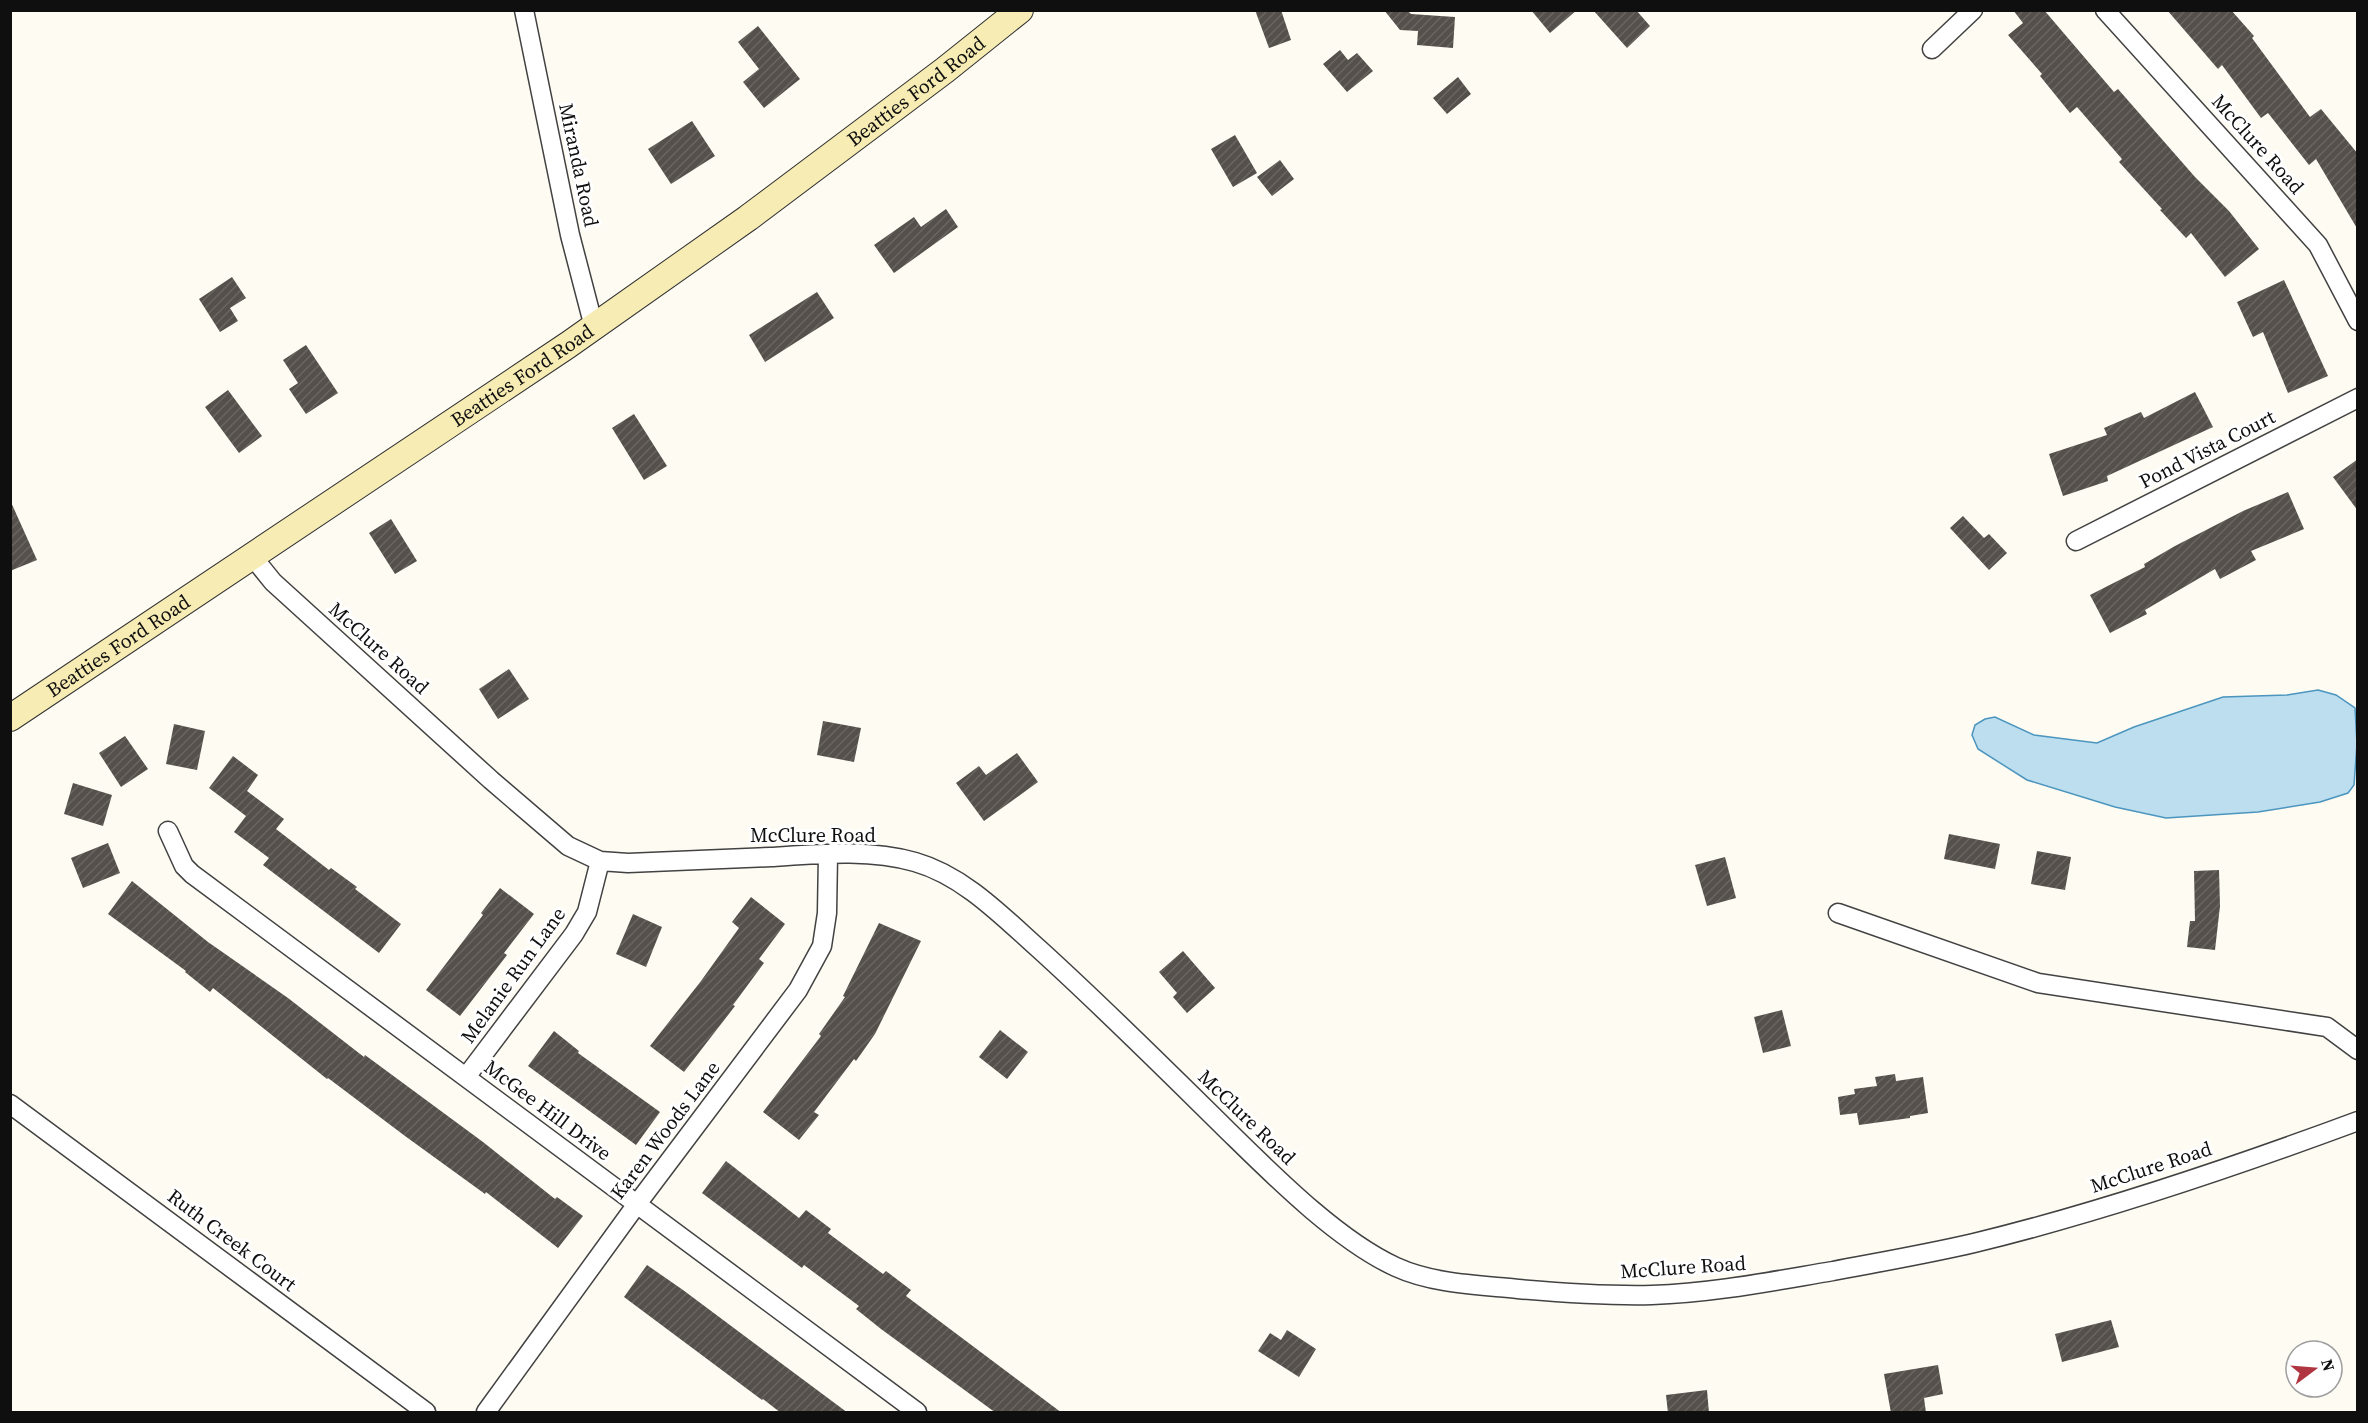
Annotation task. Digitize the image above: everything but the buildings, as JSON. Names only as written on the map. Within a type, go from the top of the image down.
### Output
[{"type":"main road","name":"Beatties Ford Road","points":[[10,718],[594,327],[748,218],[945,70],[1020,10]]},
{"type":"street","name":"Miranda Road","points":[[524,10],[570,235],[594,327]]},
{"type":"street","points":[[1932,49],[1973,10]]},
{"type":"street","name":"McClure Road","points":[[2105,10],[2318,245],[2358,321]]},
{"type":"street","name":"Pond Vista Court","points":[[2076,541],[2358,398]]},
{"type":"street","name":"McClure Road","points":[[252,556],[273,582],[491,780],[568,846],[600,861],[628,863],[871,855],[913,861],[957,880],[986,901],[1051,960],[1307,1205],[1348,1238],[1380,1259],[1399,1269],[1425,1278],[1573,1294],[1650,1295],[1701,1292],[1767,1282],[1926,1254],[1977,1242],[2144,1194],[2358,1121]]},
{"type":"street","name":"McGee Hill Drive","points":[[168,831],[184,866],[192,874],[917,1413]]},
{"type":"street","name":"Karen Woods Lane","points":[[486,1413],[637,1204],[798,990],[813,966],[822,946],[827,913],[828,855]]},
{"type":"street","name":"Melanie Run Lane","points":[[466,1077],[574,934],[587,912],[600,861]]},
{"type":"street","points":[[1838,913],[2038,983],[2327,1027],[2358,1050]]},
{"type":"street","name":"Ruth Creek Court","points":[[10,1104],[426,1413]]},
{"type":"water","points":[[2318,690],[2336,695],[2355,708],[2357,744],[2354,785],[2348,793],[2320,802],[2258,812],[2166,818],[2115,807],[2027,780],[1978,749],[1972,735],[1975,725],[1985,719],[1995,717],[2034,735],[2097,743],[2134,727],[2223,697],[2287,695]]}]
